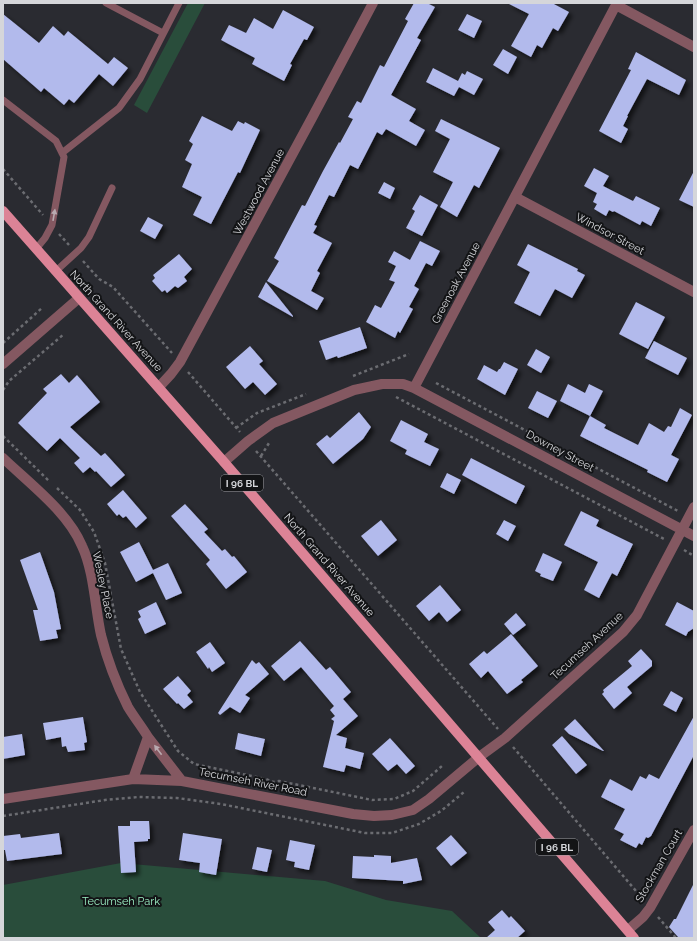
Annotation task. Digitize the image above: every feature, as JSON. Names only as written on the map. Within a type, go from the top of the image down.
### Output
[{"type":"main road","name":"North Grand River Avenue","points":[[3,211],[159,387],[631,934]]},
{"type":"street","name":"Westwood Avenue","points":[[159,387],[180,362],[306,130],[372,3]]},
{"type":"street","points":[[617,4],[694,47]]},
{"type":"street","name":"Greenoak Avenue","points":[[414,388],[617,4]]},
{"type":"street","name":"Windsor Street","points":[[515,197],[694,292]]},
{"type":"street","points":[[3,364],[79,298]]},
{"type":"street","points":[[224,462],[248,441],[273,423],[354,390],[382,384],[403,384],[414,388]]},
{"type":"street","name":"Downey Street","points":[[414,388],[694,536]]},
{"type":"street","name":"Wesley Place","points":[[3,458],[58,510],[72,527],[83,547],[102,637],[113,673],[128,706],[148,737],[182,781]]},
{"type":"street","name":"Tecumseh Avenue","points":[[479,757],[505,738],[623,632],[637,615],[694,507]]},
{"type":"street","points":[[133,779],[148,737]]},
{"type":"street","name":"Tecumseh River Road","points":[[3,799],[133,779],[182,781],[353,814],[374,816],[392,815],[413,810],[429,799],[479,757]]},
{"type":"street","name":"Stockman Court","points":[[631,934],[650,908],[692,837]]},
{"type":"lane","points":[[106,3],[163,33]]},
{"type":"lane","points":[[62,153],[119,108],[140,79],[179,3]]},
{"type":"lane","points":[[3,100],[56,141],[64,157],[52,225],[45,238],[36,249]]},
{"type":"lane","points":[[56,271],[89,237],[112,188]]},
{"type":"path","points":[[3,169],[99,279],[113,287],[180,362],[676,938]]},
{"type":"path","points":[[3,343],[42,308]]},
{"type":"path","points":[[3,390],[9,381],[64,334]]},
{"type":"path","points":[[436,383],[689,517]]},
{"type":"path","points":[[392,395],[694,556]]},
{"type":"path","points":[[3,436],[80,510],[94,532],[105,563],[121,648],[140,692],[178,751],[194,764],[266,779],[273,782],[279,781],[372,800],[394,799],[413,791],[442,766]]},
{"type":"path","points":[[261,456],[270,441]]},
{"type":"path","points":[[3,816],[105,800],[138,797],[176,798],[221,804],[365,833],[392,833],[420,824],[440,811],[464,792]]},
{"type":"green space","points":[[188,3],[205,3],[147,113],[134,105]]},
{"type":"green space","name":"Tecumseh Park","points":[[121,863],[325,881],[386,900],[452,911],[481,938],[3,938],[3,885]]},
{"type":"building","points":[[414,3],[427,3],[435,7],[417,38],[421,40],[391,95],[416,109],[409,121],[425,130],[416,146],[386,129],[382,135],[377,132],[358,169],[350,165],[334,197],[329,195],[314,225],[317,226],[313,233],[332,243],[317,271],[320,273],[311,291],[324,298],[317,310],[267,281],[279,261],[274,258],[302,205],[305,206],[353,119],[348,117],[357,101],[361,103],[380,65],[384,67],[408,21],[405,19]]},
{"type":"building","points":[[507,3],[552,3],[569,12],[558,31],[553,28],[542,48],[537,45],[531,57],[511,46],[529,14]]},
{"type":"building","points":[[283,10],[314,27],[307,40],[304,39],[290,64],[292,65],[284,81],[252,64],[255,58],[221,40],[229,25],[246,33],[254,18],[273,29]]},
{"type":"building","points":[[3,14],[39,43],[53,26],[64,36],[68,31],[108,64],[114,57],[128,68],[113,86],[99,74],[74,103],[69,99],[64,105],[44,88],[41,92],[3,59]]},
{"type":"building","points":[[467,14],[482,21],[474,38],[458,30]]},
{"type":"building","points":[[503,49],[517,57],[508,74],[493,65]]},
{"type":"building","points":[[636,52],[686,80],[679,95],[647,79],[627,116],[623,126],[628,129],[621,143],[599,131],[631,70],[628,69]]},
{"type":"building","points":[[433,68],[458,81],[462,73],[465,75],[467,71],[483,79],[474,95],[459,87],[454,96],[426,82]]},
{"type":"building","points":[[202,116],[232,131],[238,121],[244,124],[245,122],[260,130],[240,173],[238,172],[211,224],[193,215],[202,197],[182,187],[192,164],[185,160],[193,144],[189,141]]},
{"type":"building","points":[[441,119],[500,148],[479,188],[474,185],[457,217],[440,207],[453,182],[433,172],[450,139],[435,131]]},
{"type":"building","points":[[594,168],[609,176],[603,186],[633,201],[636,196],[660,208],[651,226],[642,221],[640,225],[614,211],[609,210],[606,216],[594,209],[597,204],[593,202],[597,193],[584,186]]},
{"type":"building","points":[[694,171],[694,207],[679,200]]},
{"type":"building","points":[[384,182],[395,188],[390,199],[378,193]]},
{"type":"building","points":[[420,195],[438,205],[422,236],[406,228],[415,211],[412,209]]},
{"type":"building","points":[[148,217],[163,225],[155,239],[140,231]]},
{"type":"building","points":[[420,241],[440,251],[432,266],[426,263],[414,286],[419,289],[409,307],[413,309],[400,333],[398,331],[395,338],[366,322],[375,305],[381,308],[395,282],[389,280],[396,266],[388,262],[394,251],[410,260]]},
{"type":"building","points":[[528,244],[578,269],[577,271],[585,275],[572,298],[555,289],[540,316],[514,303],[530,272],[517,265]]},
{"type":"building","points":[[179,254],[192,269],[184,277],[187,281],[178,288],[175,286],[167,293],[165,290],[162,292],[152,281],[155,278],[153,275]]},
{"type":"building","points":[[266,282],[293,316],[293,317],[258,297]]},
{"type":"building","points":[[636,302],[665,317],[648,349],[619,334]]},
{"type":"building","points":[[360,327],[367,348],[338,358],[337,356],[326,360],[319,341]]},
{"type":"building","points":[[654,341],[687,358],[678,375],[645,358]]},
{"type":"building","points":[[250,346],[263,361],[259,364],[277,384],[265,395],[253,382],[245,389],[226,367]]},
{"type":"building","points":[[536,349],[550,357],[541,373],[527,365]]},
{"type":"building","points":[[504,362],[518,369],[505,395],[477,379],[484,365],[497,372]]},
{"type":"building","points":[[61,374],[69,383],[77,375],[100,402],[70,427],[101,456],[105,453],[125,475],[111,487],[96,471],[95,472],[90,467],[83,473],[74,463],[80,458],[60,438],[47,451],[18,423],[47,393],[43,389]]},
{"type":"building","points":[[568,384],[585,393],[589,384],[603,391],[590,416],[560,401]]},
{"type":"building","points":[[537,391],[557,401],[548,418],[528,408]]},
{"type":"building","points":[[680,408],[692,415],[671,455],[679,459],[667,482],[647,472],[648,470],[580,436],[590,416],[606,425],[604,428],[638,445],[649,423],[664,432],[668,426],[671,427]]},
{"type":"building","points":[[359,412],[371,427],[363,439],[333,464],[316,444],[327,435],[330,438]]},
{"type":"building","points":[[401,420],[428,434],[424,442],[439,449],[430,466],[405,454],[407,450],[390,441]]},
{"type":"building","points":[[471,458],[525,486],[516,504],[462,475]]},
{"type":"building","points":[[447,473],[461,480],[454,494],[440,487]]},
{"type":"building","points":[[123,490],[147,518],[136,528],[126,516],[123,518],[119,514],[117,516],[107,504]]},
{"type":"building","points":[[185,504],[208,529],[204,532],[222,551],[225,549],[232,557],[234,556],[247,572],[226,589],[206,564],[210,560],[171,516]]},
{"type":"building","points":[[581,511],[599,520],[596,526],[633,544],[617,576],[612,573],[599,598],[584,590],[598,562],[564,545]]},
{"type":"building","points":[[381,520],[397,540],[378,556],[361,536]]},
{"type":"building","points":[[504,520],[516,526],[508,541],[496,534]]},
{"type":"building","points":[[139,542],[153,570],[168,563],[182,593],[166,600],[153,573],[136,582],[120,552]]},
{"type":"building","points":[[40,552],[54,592],[61,629],[56,630],[58,638],[40,641],[33,610],[38,610],[20,560]]},
{"type":"building","points":[[543,553],[562,562],[553,581],[540,576],[541,574],[535,571]]},
{"type":"building","points":[[440,585],[461,610],[447,622],[439,612],[429,621],[416,606]]},
{"type":"building","points":[[156,602],[166,624],[145,634],[138,619],[141,617],[138,611]]},
{"type":"building","points":[[677,602],[694,611],[694,628],[688,632],[686,636],[665,625]]},
{"type":"building","points":[[516,613],[526,625],[513,635],[504,624]]},
{"type":"building","points":[[511,634],[538,666],[521,680],[523,682],[507,694],[488,671],[481,678],[469,664],[484,651],[487,654]]},
{"type":"building","points":[[300,641],[326,670],[330,667],[351,692],[343,699],[358,716],[336,735],[347,738],[345,748],[364,753],[360,769],[346,765],[344,772],[323,767],[334,721],[331,719],[335,716],[330,710],[334,706],[301,667],[284,681],[271,666]]},
{"type":"building","points":[[210,642],[225,663],[212,672],[209,667],[208,669],[196,652]]},
{"type":"building","points":[[641,649],[652,661],[652,666],[627,687],[632,693],[614,709],[602,694],[604,692],[603,690],[632,666],[628,661]]},
{"type":"building","points":[[252,660],[256,664],[259,662],[269,674],[245,695],[250,698],[240,713],[230,707],[220,715],[218,713]]},
{"type":"building","points":[[178,676],[191,691],[187,695],[193,702],[184,709],[178,703],[177,704],[163,689]]},
{"type":"building","points":[[671,691],[683,698],[676,712],[663,705]]},
{"type":"building","points":[[694,716],[694,755],[651,836],[648,838],[646,837],[642,845],[639,843],[636,848],[620,840],[624,834],[614,829],[625,809],[601,797],[610,779],[632,791],[640,776],[646,779],[649,774],[659,779]]},
{"type":"building","points":[[83,717],[87,742],[84,743],[85,750],[68,752],[66,746],[62,747],[61,737],[46,740],[43,723]]},
{"type":"building","points":[[575,719],[604,751],[569,734],[564,729]]},
{"type":"building","points":[[238,733],[265,739],[261,756],[235,749]]},
{"type":"building","points":[[22,734],[25,755],[3,759],[3,737]]},
{"type":"building","points":[[562,736],[587,765],[576,774],[552,745]]},
{"type":"building","points":[[390,738],[415,766],[406,774],[397,764],[388,771],[372,754]]},
{"type":"building","points":[[130,821],[149,821],[150,839],[148,839],[148,841],[134,842],[136,872],[121,873],[118,826],[130,826]]},
{"type":"building","points":[[59,833],[62,854],[7,861],[5,850],[3,850],[3,836],[20,834],[21,838]]},
{"type":"building","points":[[183,833],[222,839],[216,875],[199,872],[200,863],[179,860]]},
{"type":"building","points":[[451,835],[467,853],[451,866],[436,848]]},
{"type":"building","points":[[290,840],[315,845],[309,870],[294,867],[295,862],[286,860]]},
{"type":"building","points":[[257,847],[272,850],[267,872],[252,869]]},
{"type":"building","points":[[374,855],[391,856],[391,863],[417,858],[422,880],[403,884],[403,881],[352,878],[353,856],[374,857]]},
{"type":"building","points":[[694,883],[694,938],[679,938],[669,927],[674,919],[676,919]]},
{"type":"building","points":[[502,910],[509,918],[511,916],[525,931],[517,938],[486,938],[495,930],[488,922]]}]
